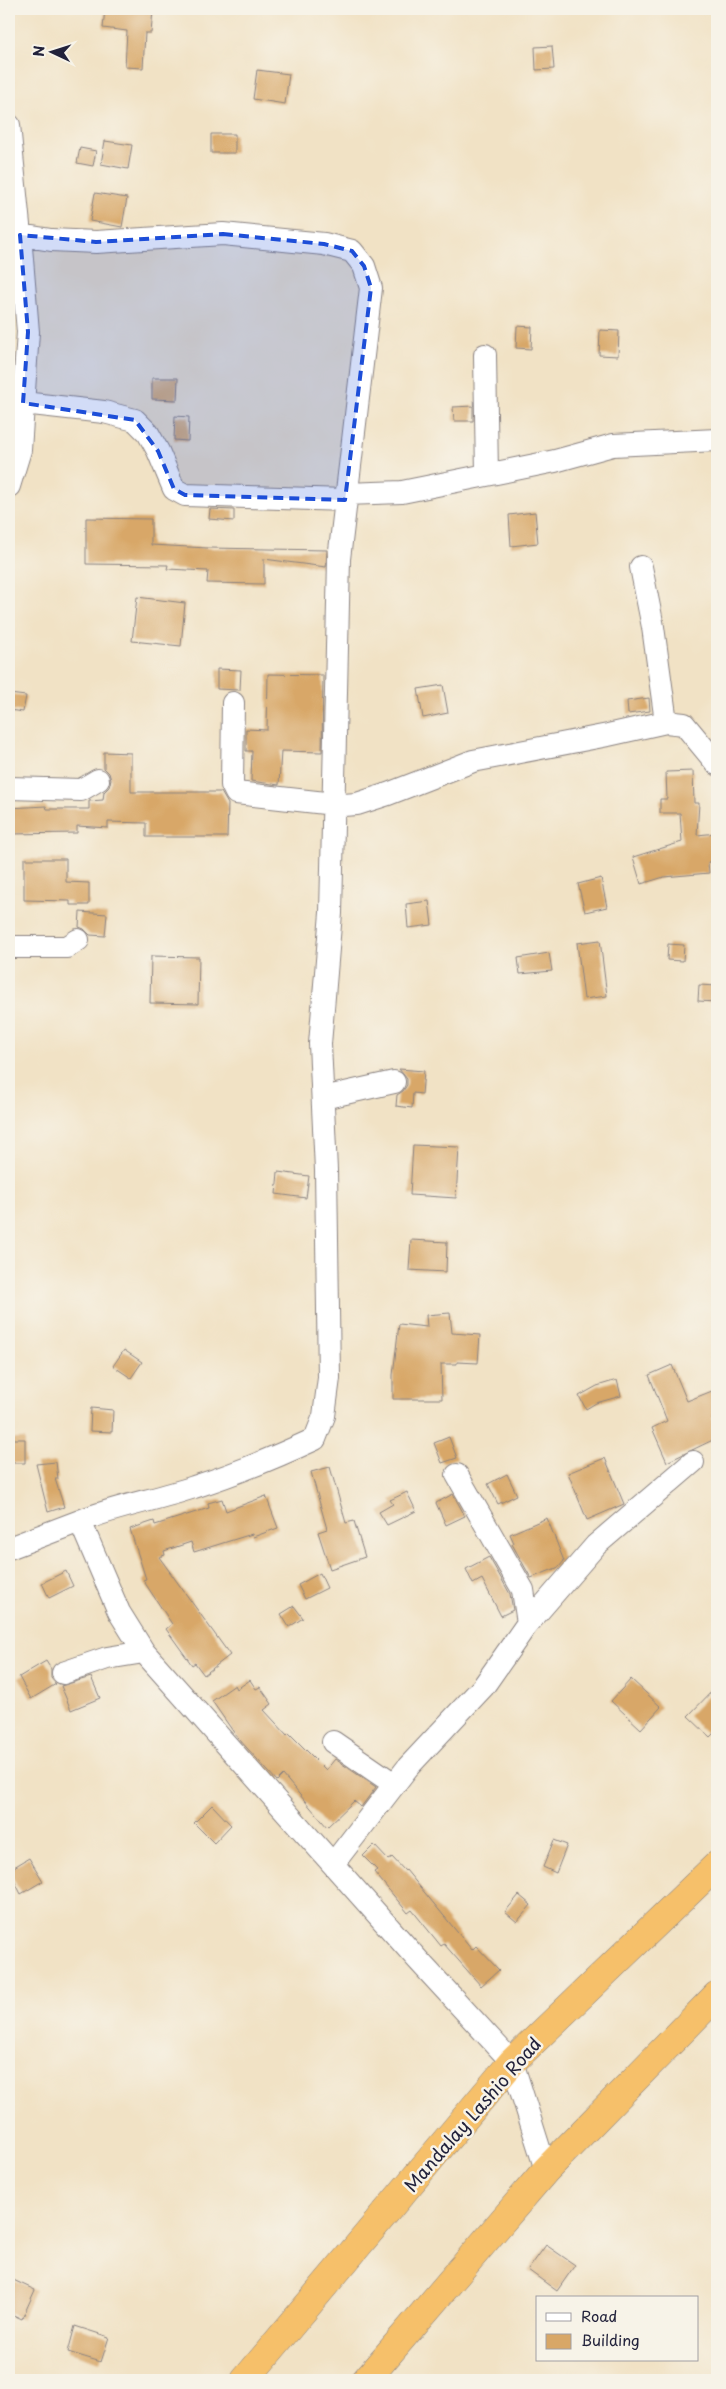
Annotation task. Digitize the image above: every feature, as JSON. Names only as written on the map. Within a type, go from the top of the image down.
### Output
[{"type":"highway","name":"Mandalay Lashio Road","points":[[245,2380],[512,2062],[717,1865]]},
{"type":"highway","points":[[366,2380],[546,2170],[717,1995]]},
{"type":"street","points":[[9,125],[28,332],[20,450],[9,486]]},
{"type":"street","points":[[9,1548],[106,1510],[193,1488],[276,1458],[315,1438],[324,1416],[330,1378],[326,1170],[320,1044],[331,913],[339,559],[371,288],[364,266],[352,251],[324,244],[223,234],[96,242],[51,240],[20,235]]},
{"type":"street","points":[[484,355],[487,474]]},
{"type":"street","points":[[23,403],[104,412],[135,420],[152,439],[174,489],[185,495],[346,497],[402,492],[555,461],[613,445],[717,440]]},
{"type":"street","points":[[641,567],[666,722]]},
{"type":"street","points":[[233,703],[232,785],[236,792],[357,804],[472,761],[666,722],[684,724],[717,764]]},
{"type":"street","points":[[9,788],[81,790],[98,780]]},
{"type":"street","points":[[9,947],[67,947],[78,940]]},
{"type":"street","points":[[322,1098],[394,1082]]},
{"type":"street","points":[[333,1864],[394,1784],[440,1731],[483,1687],[528,1623],[596,1545],[692,1462]]},
{"type":"street","points":[[457,1476],[524,1590],[528,1623]]},
{"type":"street","points":[[80,1521],[119,1612],[144,1652],[512,2062],[546,2170]]},
{"type":"street","points":[[63,1673],[106,1658],[144,1652]]},
{"type":"street","points":[[333,1742],[394,1784]]},
{"type":"highlighted area","points":[[223,234],[324,244],[352,251],[364,266],[371,288],[345,500],[185,495],[174,489],[158,451],[135,420],[23,403],[28,332],[20,235],[96,242]]},
{"type":"building","points":[[105,9],[153,10],[151,33],[145,33],[143,68],[125,67],[127,31],[103,28]]},
{"type":"building","points":[[552,46],[554,69],[536,70],[535,47]]},
{"type":"building","points":[[257,70],[289,74],[285,104],[253,99]]},
{"type":"building","points":[[211,134],[235,134],[235,153],[211,153]]},
{"type":"building","points":[[105,141],[132,145],[128,169],[101,164]]},
{"type":"building","points":[[80,148],[96,151],[93,166],[77,163]]},
{"type":"building","points":[[95,193],[127,198],[122,227],[90,221]]},
{"type":"building","points":[[517,326],[532,327],[531,349],[516,348]]},
{"type":"building","points":[[600,330],[619,331],[618,356],[599,355]]},
{"type":"building","points":[[152,378],[178,378],[177,400],[152,399]]},
{"type":"building","points":[[473,406],[473,421],[454,421],[453,407]]},
{"type":"building","points":[[175,416],[189,417],[188,441],[174,440]]},
{"type":"building","points":[[210,509],[234,510],[234,521],[209,519]]},
{"type":"building","points":[[535,512],[538,543],[511,546],[509,515]]},
{"type":"building","points":[[86,518],[151,519],[151,545],[327,550],[326,567],[264,559],[264,584],[207,583],[208,571],[167,569],[168,565],[86,564]]},
{"type":"building","points":[[137,597],[185,603],[181,646],[132,641]]},
{"type":"building","points":[[217,669],[241,670],[240,690],[217,689]]},
{"type":"building","points":[[268,674],[323,675],[322,752],[281,751],[279,785],[251,781],[252,751],[246,751],[246,729],[267,730]]},
{"type":"building","points":[[443,685],[448,713],[423,718],[418,689]]},
{"type":"building","points":[[9,694],[26,696],[23,712],[9,710]]},
{"type":"building","points":[[649,698],[650,711],[628,714],[627,701]]},
{"type":"building","points":[[104,752],[131,753],[131,792],[221,792],[228,804],[227,837],[146,837],[146,823],[108,822],[108,828],[77,826],[77,833],[9,834],[9,808],[46,806],[47,809],[89,809],[89,801],[103,800],[104,792],[109,787],[111,780],[109,773],[104,768]]},
{"type":"building","points":[[693,771],[694,803],[699,803],[697,835],[717,833],[717,861],[708,862],[709,873],[664,877],[641,884],[633,857],[682,842],[680,813],[660,813],[660,799],[667,799],[666,772]]},
{"type":"building","points":[[24,859],[66,859],[66,882],[89,883],[89,905],[70,905],[70,901],[24,900]]},
{"type":"building","points":[[601,878],[607,907],[585,912],[578,884]]},
{"type":"building","points":[[429,901],[432,925],[408,928],[406,904]]},
{"type":"building","points":[[80,912],[107,914],[105,936],[90,935],[79,927]]},
{"type":"building","points":[[600,940],[607,996],[584,999],[577,943]]},
{"type":"building","points":[[668,944],[684,945],[683,961],[667,960]]},
{"type":"building","points":[[549,953],[552,971],[520,974],[518,958]]},
{"type":"building","points":[[151,956],[199,957],[198,1004],[150,1003]]},
{"type":"building","points":[[699,985],[717,986],[717,1002],[698,1001]]},
{"type":"building","points":[[399,1069],[424,1071],[422,1094],[413,1093],[412,1108],[396,1106],[397,1095],[407,1085],[407,1079]]},
{"type":"building","points":[[413,1145],[459,1147],[456,1198],[410,1195]]},
{"type":"building","points":[[278,1172],[309,1176],[306,1198],[276,1194]]},
{"type":"building","points":[[411,1240],[447,1242],[446,1272],[409,1270]]},
{"type":"building","points":[[450,1313],[452,1333],[480,1335],[478,1363],[457,1362],[457,1364],[441,1364],[442,1399],[393,1399],[393,1375],[399,1324],[427,1327],[426,1315]]},
{"type":"building","points":[[124,1350],[142,1362],[131,1378],[113,1366]]},
{"type":"building","points":[[672,1365],[687,1401],[717,1389],[717,1416],[712,1418],[717,1438],[667,1462],[652,1428],[667,1421],[649,1375]]},
{"type":"building","points":[[617,1380],[621,1396],[596,1403],[586,1409],[579,1396],[597,1386]]},
{"type":"building","points":[[91,1408],[113,1410],[112,1432],[90,1431]]},
{"type":"building","points":[[449,1437],[457,1458],[442,1463],[434,1443]]},
{"type":"building","points":[[9,1439],[25,1439],[25,1463],[9,1463]]},
{"type":"building","points":[[605,1458],[624,1504],[587,1520],[568,1473]]},
{"type":"building","points":[[56,1462],[58,1479],[55,1479],[64,1507],[48,1512],[36,1464]]},
{"type":"building","points":[[330,1467],[346,1523],[354,1521],[365,1557],[330,1569],[318,1532],[327,1529],[311,1472]]},
{"type":"building","points":[[507,1474],[517,1495],[498,1504],[488,1484]]},
{"type":"building","points":[[407,1492],[416,1511],[387,1525],[379,1512],[393,1504],[390,1500]]},
{"type":"building","points":[[453,1494],[465,1516],[446,1525],[436,1503]]},
{"type":"building","points":[[266,1496],[278,1528],[253,1537],[252,1534],[194,1552],[191,1542],[164,1551],[165,1555],[159,1557],[230,1655],[204,1675],[195,1663],[192,1665],[166,1629],[172,1624],[143,1580],[146,1579],[130,1529],[154,1521],[155,1525],[209,1508],[208,1503],[222,1499],[226,1511]]},
{"type":"building","points":[[547,1518],[564,1561],[559,1567],[531,1578],[512,1544],[514,1543],[510,1534]]},
{"type":"building","points":[[489,1557],[510,1594],[513,1610],[501,1616],[482,1579],[473,1584],[466,1569]]},
{"type":"building","points":[[66,1571],[73,1586],[49,1598],[42,1583]]},
{"type":"building","points":[[320,1573],[327,1588],[305,1599],[298,1585]]},
{"type":"building","points":[[294,1606],[303,1618],[289,1627],[281,1614]]},
{"type":"building","points":[[46,1661],[51,1669],[51,1678],[56,1684],[31,1699],[19,1677]]},
{"type":"building","points":[[91,1677],[100,1698],[71,1710],[61,1686]]},
{"type":"building","points":[[631,1679],[661,1707],[641,1729],[611,1701]]},
{"type":"building","points":[[250,1680],[256,1689],[260,1687],[272,1704],[264,1710],[287,1735],[289,1733],[326,1770],[335,1759],[376,1787],[361,1807],[354,1801],[327,1827],[283,1775],[277,1781],[237,1737],[212,1701],[235,1685],[237,1689]]},
{"type":"building","points":[[717,1686],[717,1730],[710,1737],[688,1716]]},
{"type":"building","points":[[212,1805],[231,1825],[214,1843],[194,1823]]},
{"type":"building","points":[[554,1840],[567,1845],[556,1873],[543,1867]]},
{"type":"building","points":[[374,1845],[388,1860],[392,1857],[406,1870],[472,1950],[476,1946],[499,1970],[481,1986],[444,1944],[441,1946],[412,1910],[408,1913],[374,1872],[377,1870],[363,1856]]},
{"type":"building","points":[[29,1858],[43,1881],[21,1894],[9,1870]]},
{"type":"building","points":[[519,1895],[531,1905],[517,1922],[505,1912]]},
{"type":"building","points":[[546,2245],[575,2265],[557,2291],[528,2270]]},
{"type":"building","points":[[9,2278],[35,2290],[22,2319],[9,2313]]},
{"type":"building","points":[[75,2326],[109,2337],[101,2362],[68,2352]]}]
